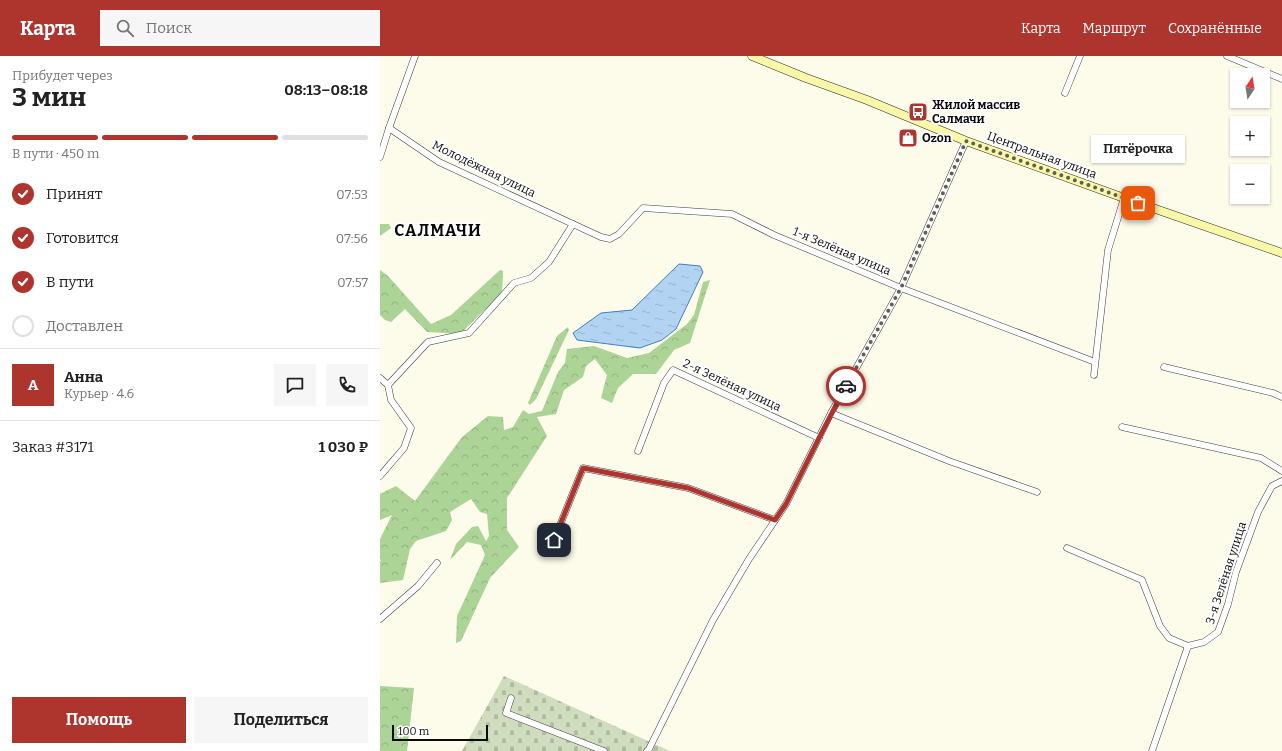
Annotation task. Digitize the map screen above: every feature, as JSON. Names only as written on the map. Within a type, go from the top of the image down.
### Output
[{"type":"street","points":[[380,157],[415,56]]},
{"type":"street","name":"Центральная улица","points":[[752,56],[806,78],[867,100],[966,141],[1282,253]]},
{"type":"street","points":[[1065,93],[1080,56]]},
{"type":"street","points":[[1227,56],[1282,79]]},
{"type":"street","name":"Молодёжная улица","points":[[389,128],[440,162],[601,237],[610,239],[619,234],[643,208]]},
{"type":"street","points":[[647,751],[713,620],[749,559],[786,504],[831,413],[901,288],[966,141]]},
{"type":"street","points":[[1094,375],[1108,250],[1124,198]]},
{"type":"street","name":"1-я Зелёная улица","points":[[643,208],[732,214],[774,235],[901,288],[1095,362]]},
{"type":"street","points":[[388,385],[428,342],[469,333],[514,283],[531,278],[549,262],[573,224]]},
{"type":"street","points":[[1164,367],[1273,393],[1282,397]]},
{"type":"street","name":"2-я Зелёная улица","points":[[638,451],[664,383],[673,370],[819,438]]},
{"type":"street","points":[[380,378],[388,385],[391,400],[411,428],[404,448],[380,476]]},
{"type":"street","points":[[831,413],[949,461],[1037,492]]},
{"type":"street","points":[[1122,427],[1261,458],[1282,471]]},
{"type":"street","points":[[554,540],[583,468],[688,488],[775,520]]},
{"type":"street","name":"3-я Зелёная улица","points":[[1188,646],[1204,642],[1218,632],[1228,604],[1236,572],[1258,512],[1272,486],[1282,481]]},
{"type":"street","points":[[1067,548],[1142,580],[1160,626],[1169,638],[1188,646],[1152,751]]},
{"type":"street","points":[[380,619],[418,586],[437,563]]},
{"type":"street","points":[[511,698],[506,713],[604,751]]},
{"type":"green space","points":[[380,224],[389,224],[391,228],[380,236]]},
{"type":"green space","points":[[380,270],[388,276],[431,324],[451,315],[500,270],[503,271],[502,293],[460,334],[427,332],[405,309],[391,322],[385,320],[380,315]]},
{"type":"green space","points":[[710,280],[690,343],[674,350],[656,374],[633,374],[618,388],[612,403],[601,398],[607,375],[595,359],[586,366],[583,377],[564,390],[556,414],[537,417],[547,436],[507,498],[507,530],[519,547],[490,578],[461,641],[456,643],[457,616],[485,555],[481,545],[467,542],[450,560],[456,544],[472,527],[478,526],[486,541],[489,536],[487,514],[480,512],[471,499],[450,512],[452,520],[446,531],[416,541],[410,549],[403,580],[380,583],[380,539],[392,515],[380,520],[380,494],[396,486],[415,501],[462,437],[488,416],[503,417],[504,430],[513,427],[523,410],[529,414],[542,411],[558,372],[565,363],[567,349],[594,346],[627,358],[649,353],[687,324],[694,315],[703,282]]},
{"type":"green space","points":[[568,327],[569,330],[536,399],[530,405],[528,403],[557,336]]},
{"type":"green space","points":[[504,676],[670,751],[462,751]]},
{"type":"green space","points":[[380,686],[414,688],[407,751],[380,751]]},
{"type":"water","points":[[679,264],[700,266],[703,272],[676,329],[662,340],[640,348],[577,340],[573,333],[601,313],[632,310]]},
{"type":"way so far","points":[[846,386],[901,288],[966,141],[1138,203]]},
{"type":"place","name":"Жилой массив Салмачи","points":[[918,112]]},
{"type":"place","name":"Ozon","points":[[908,138]]},
{"type":"place","name":"Пятёрочка","points":[[1138,203]]},
{"type":"district","name":"САЛМАЧИ","points":[[438,230]]},
{"type":"route","points":[[554,540],[583,468],[688,488],[775,520],[786,504],[846,386]]}]
